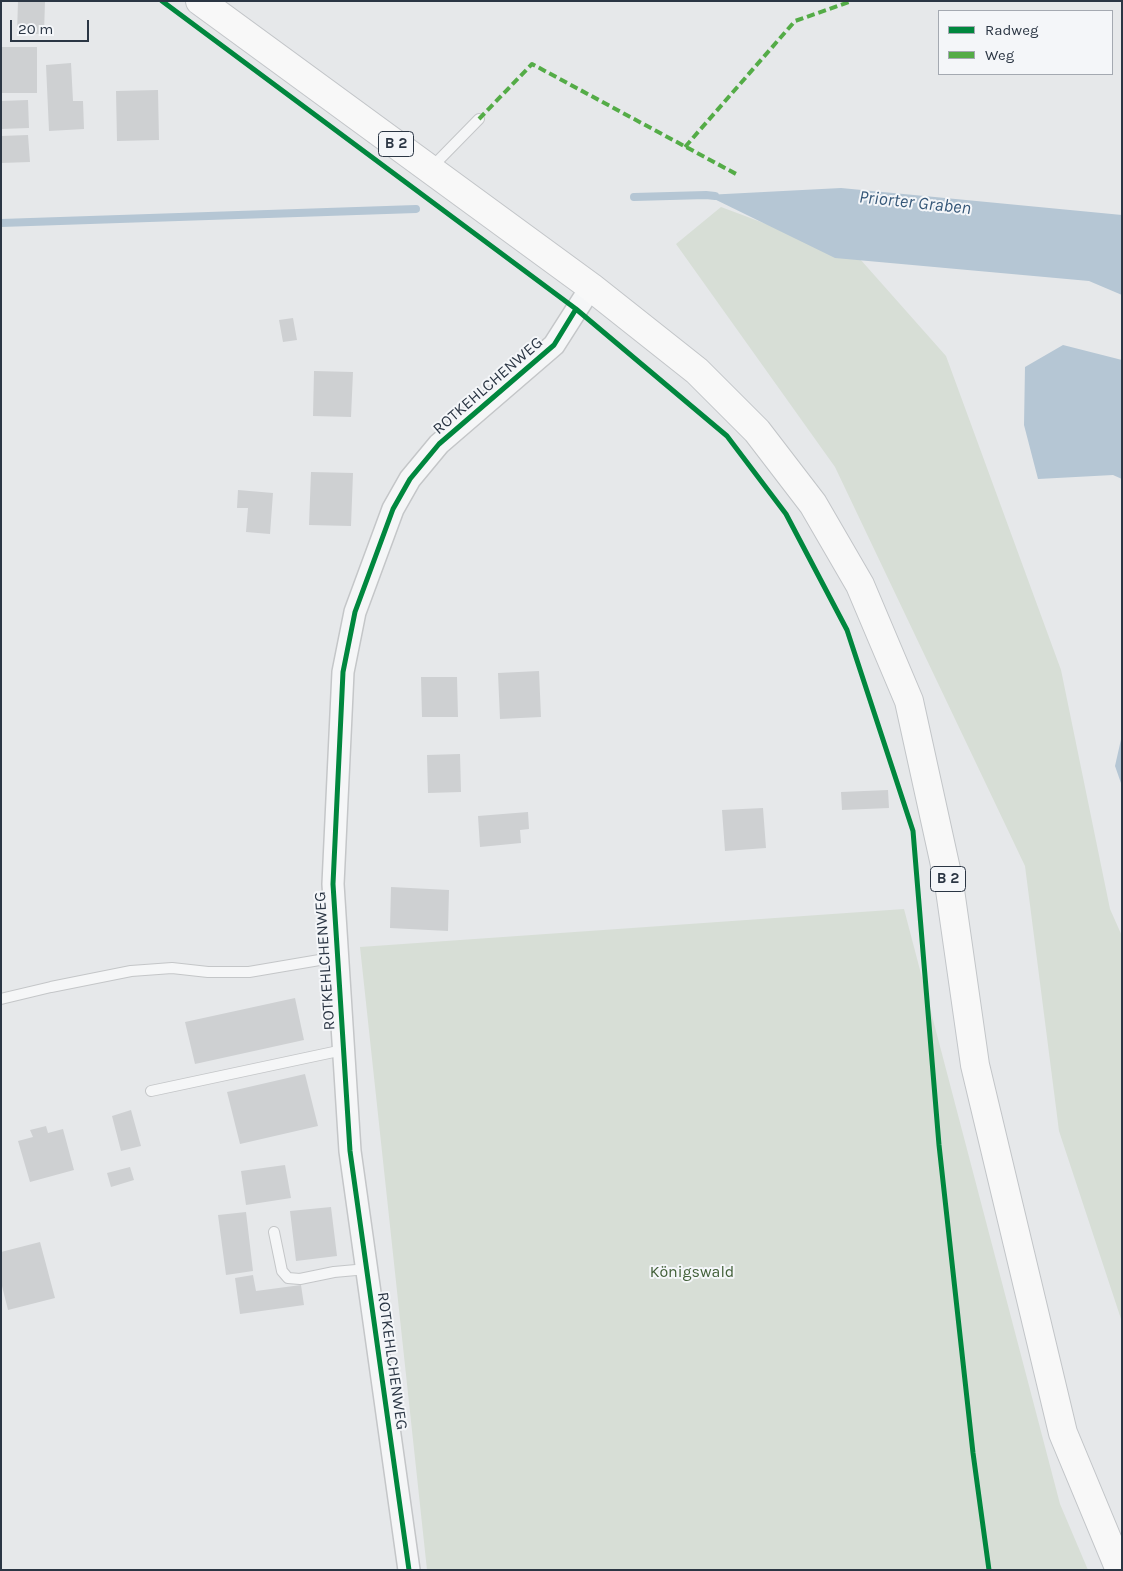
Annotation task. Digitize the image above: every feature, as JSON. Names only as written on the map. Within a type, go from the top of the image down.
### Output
[{"type":"main road","name":"B 2","points":[[200,1],[591,288],[697,371],[758,431],[813,504],[860,585],[909,701],[949,883],[975,1065],[1063,1432],[1120,1570]]},
{"type":"street","name":"ROTKEHLCHENWEG","points":[[409,1570],[350,1151],[333,884],[343,672],[355,612],[393,509],[410,479],[439,444],[554,345],[591,288]]},
{"type":"lane","points":[[430,169],[479,119]]},
{"type":"lane","points":[[1,999],[131,971],[172,968],[208,972],[249,972],[338,957]]},
{"type":"lane","points":[[151,1091],[343,1050]]},
{"type":"lane","points":[[274,1232],[282,1271],[288,1278],[300,1279],[334,1272],[367,1269]]},
{"type":"green space","points":[[721,207],[860,259],[946,356],[1061,670],[1110,909],[1122,936],[1122,1322],[1059,1131],[1025,866],[835,467],[676,244]]},
{"type":"green space","name":"Königswald","points":[[904,909],[1060,1504],[1088,1570],[427,1570],[360,947]]},
{"type":"water","name":"Priorter Graben","points":[[841,188],[1122,215],[1122,295],[1089,281],[835,258],[706,195]]},
{"type":"water","points":[[1063,345],[1122,360],[1122,479],[1113,475],[1038,479],[1024,425],[1025,367]]},
{"type":"water","points":[[1122,735],[1122,786],[1115,766]]},
{"type":"building","points":[[18,1],[45,1],[44,34],[17,34]]},
{"type":"building","points":[[1,47],[37,47],[37,93],[1,93]]},
{"type":"building","points":[[71,63],[73,101],[83,101],[84,129],[49,131],[46,65]]},
{"type":"building","points":[[158,90],[159,140],[117,141],[116,91]]},
{"type":"building","points":[[28,100],[29,128],[1,129],[1,101]]},
{"type":"building","points":[[28,135],[30,162],[1,163],[1,136]]},
{"type":"building","points":[[293,318],[297,340],[283,342],[279,320]]},
{"type":"building","points":[[314,371],[353,372],[351,417],[313,416]]},
{"type":"building","points":[[311,472],[353,473],[351,526],[309,525]]},
{"type":"building","points":[[238,490],[273,493],[270,534],[246,532],[248,508],[237,508]]},
{"type":"building","points":[[539,671],[541,717],[500,719],[498,673]]},
{"type":"building","points":[[421,677],[457,677],[458,717],[422,717]]},
{"type":"building","points":[[460,754],[461,792],[428,793],[427,755]]},
{"type":"building","points":[[888,790],[889,808],[842,810],[841,792]]},
{"type":"building","points":[[763,808],[766,848],[725,851],[722,810]]},
{"type":"building","points":[[528,812],[529,829],[520,830],[521,843],[480,847],[478,816]]},
{"type":"building","points":[[391,887],[449,890],[448,931],[390,928]]},
{"type":"building","points":[[295,998],[304,1040],[195,1064],[185,1022]]},
{"type":"building","points":[[305,1074],[318,1126],[240,1144],[227,1092]]},
{"type":"building","points":[[131,1110],[141,1146],[121,1151],[112,1116]]},
{"type":"building","points":[[46,1126],[48,1133],[63,1129],[74,1170],[30,1182],[18,1141],[33,1137],[30,1130]]},
{"type":"building","points":[[285,1165],[291,1198],[246,1205],[241,1171]]},
{"type":"building","points":[[130,1167],[134,1180],[111,1187],[107,1173]]},
{"type":"building","points":[[331,1207],[337,1256],[296,1261],[290,1211]]},
{"type":"building","points":[[246,1212],[253,1271],[226,1275],[218,1215]]},
{"type":"building","points":[[40,1242],[55,1298],[8,1310],[1,1282],[1,1252]]},
{"type":"building","points":[[253,1275],[256,1291],[301,1285],[304,1305],[240,1314],[235,1278]]},
{"type":"waterway","points":[[634,197],[715,196]]},
{"type":"waterway","points":[[1,223],[416,209]]},
{"type":"marked path","points":[[685,147],[795,21],[852,1]]},
{"type":"marked path","points":[[479,119],[532,64],[738,175]]},
{"type":"cycle path","points":[[162,1],[576,309],[727,436],[786,514],[847,630],[913,831],[939,1145],[973,1453],[989,1570]]},
{"type":"cycle path","points":[[409,1570],[350,1151],[333,884],[343,672],[355,612],[393,509],[410,479],[439,444],[554,345],[576,309]]}]
